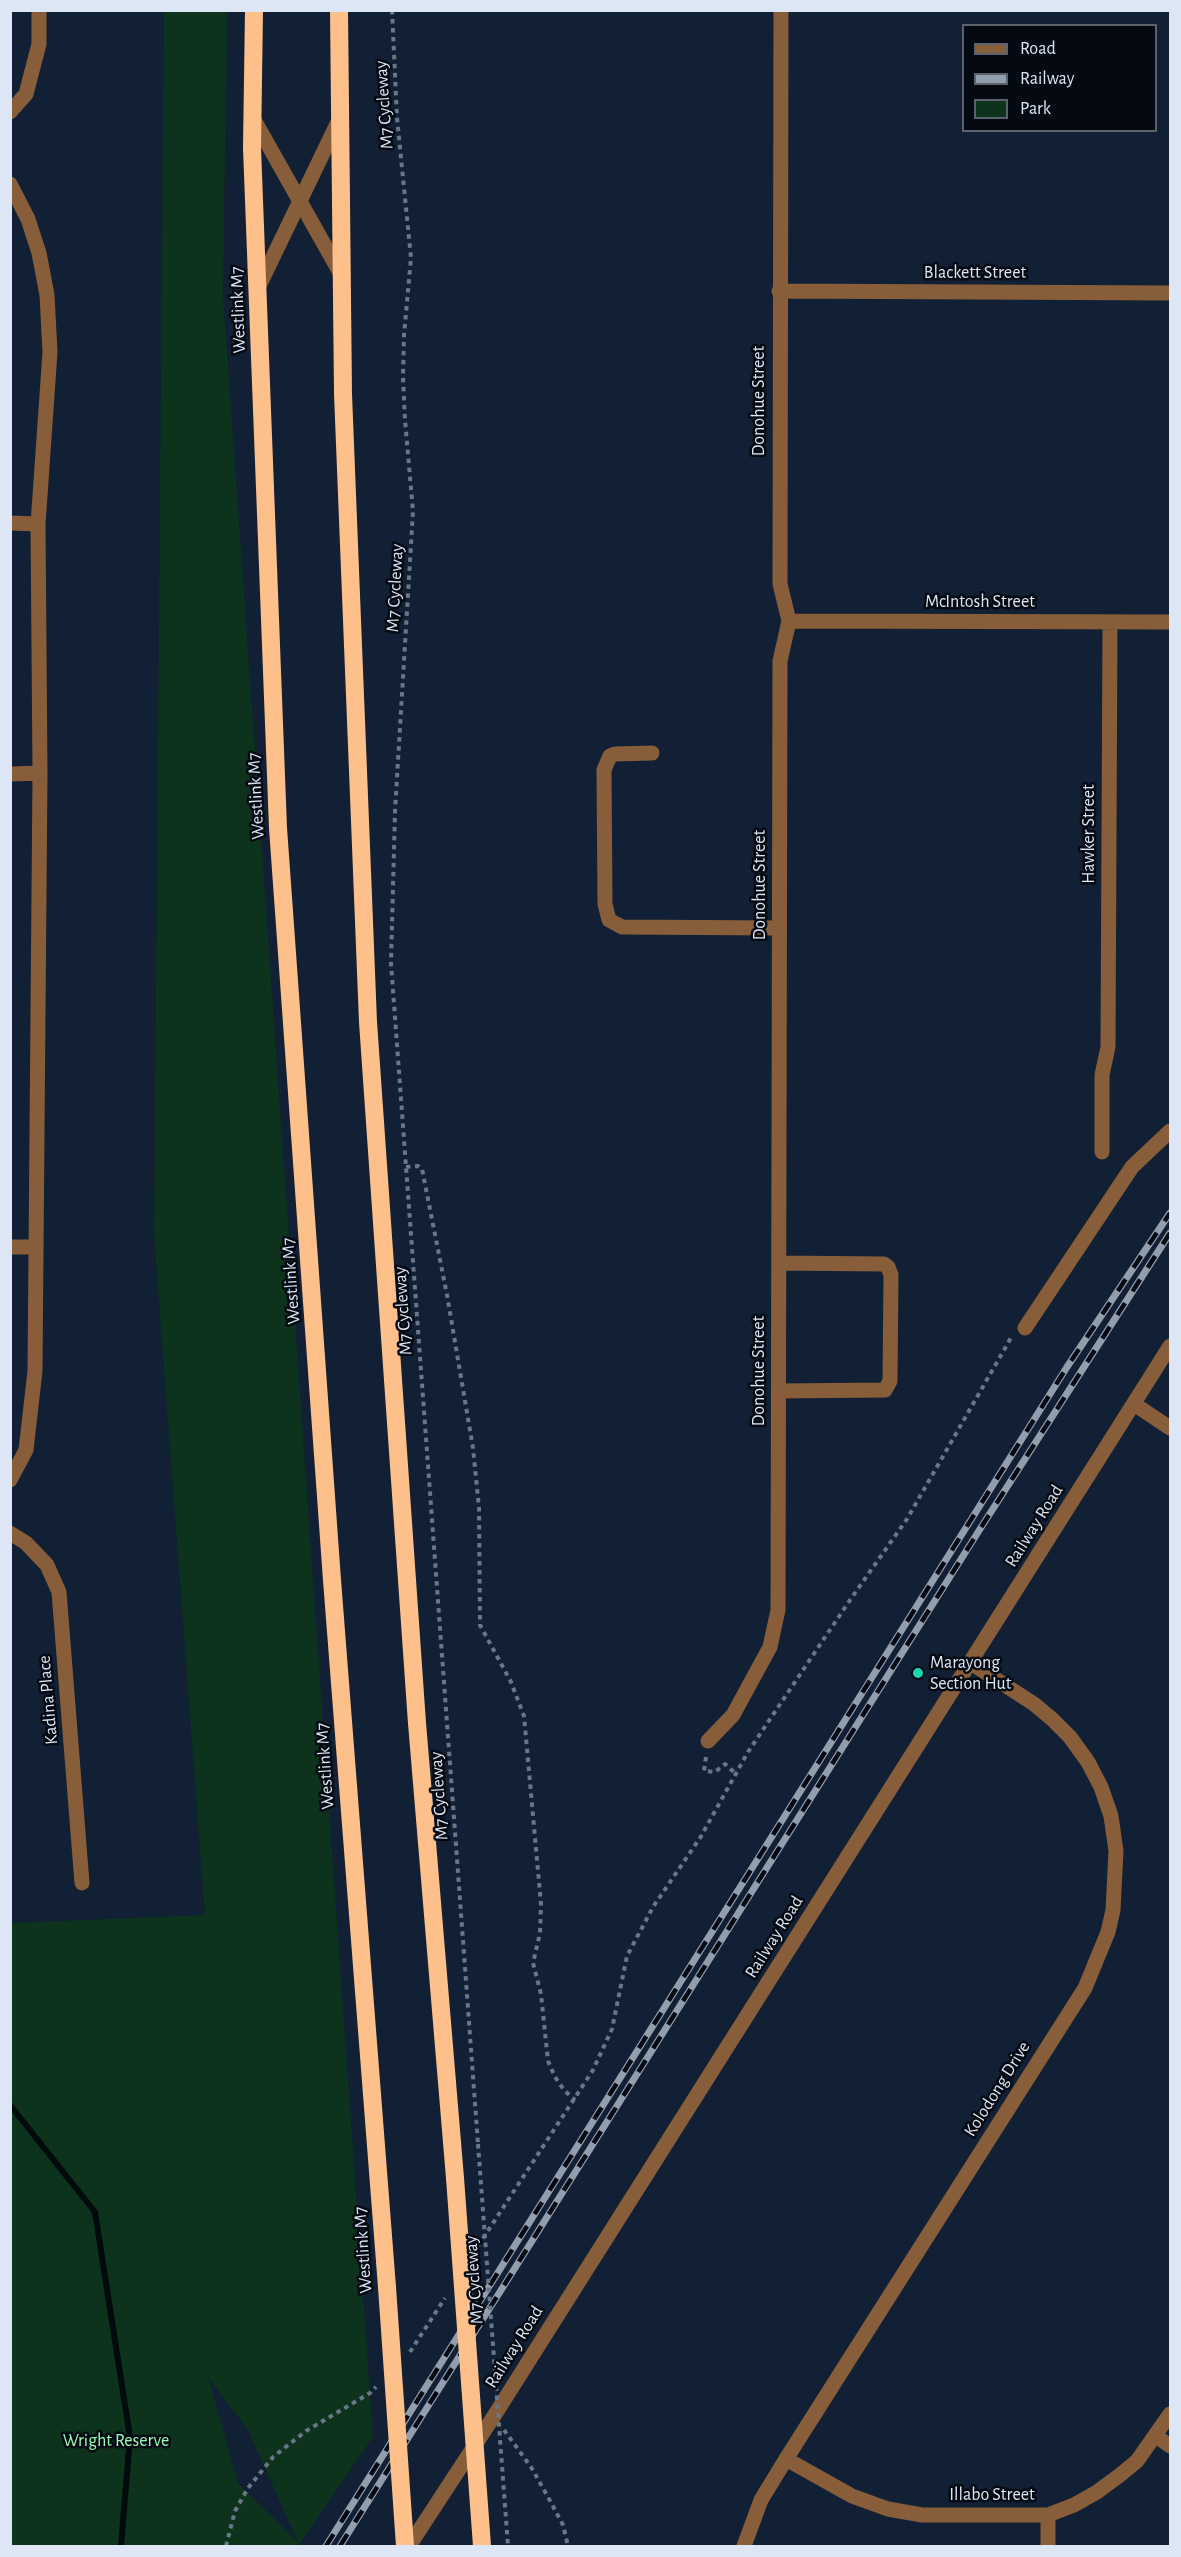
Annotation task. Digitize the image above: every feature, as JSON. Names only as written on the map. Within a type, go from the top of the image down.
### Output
[{"type":"highway","name":"Westlink M7","points":[[254,10],[253,118],[258,288],[279,828],[332,1580],[407,2547]]},
{"type":"highway","points":[[339,10],[343,394],[368,1022],[417,1723],[456,2178],[482,2547]]},
{"type":"street","points":[[10,112],[27,94],[39,44],[39,10]]},
{"type":"street","name":"Donohue Street","points":[[708,1741],[733,1715],[770,1647],[778,1610],[780,662],[789,621],[780,584],[781,10]]},
{"type":"street","points":[[253,118],[342,276]]},
{"type":"street","points":[[258,288],[340,118]]},
{"type":"street","points":[[10,184],[28,219],[39,253],[47,295],[50,352],[38,524],[40,773],[35,1371],[26,1450],[10,1480]]},
{"type":"street","name":"Blackett Street","points":[[779,291],[1170,293]]},
{"type":"street","points":[[10,523],[38,524]]},
{"type":"street","name":"McIntosh Street","points":[[789,621],[1170,622]]},
{"type":"street","name":"Hawker Street","points":[[1102,1152],[1102,1076],[1108,1047],[1110,622]]},
{"type":"street","points":[[652,753],[615,754],[610,756],[604,770],[605,904],[609,920],[622,927],[779,928]]},
{"type":"street","points":[[10,774],[40,773]]},
{"type":"street","points":[[1019,1330],[1132,1167],[1166,1136]]},
{"type":"street","points":[[10,1247],[35,1248]]},
{"type":"street","points":[[779,1263],[884,1264],[891,1275],[890,1381],[885,1390],[779,1391]]},
{"type":"street","name":"Railway Road","points":[[407,2547],[494,2416],[1170,1346]]},
{"type":"street","points":[[1134,1404],[1170,1428]]},
{"type":"street","name":"Kadina Place","points":[[10,1533],[26,1543],[47,1565],[59,1592],[82,1883]]},
{"type":"street","name":"Kolodong Drive","points":[[744,2547],[761,2500],[1084,1988],[1108,1932],[1113,1910],[1116,1851],[1111,1816],[1101,1787],[1088,1762],[1070,1737],[1052,1719],[1034,1704],[971,1663]]},
{"type":"street","name":"Illabo Street","points":[[786,2458],[852,2496],[888,2509],[922,2515],[1048,2515],[1074,2505],[1097,2492],[1137,2461],[1170,2414]]},
{"type":"street","points":[[1156,2436],[1170,2446]]},
{"type":"street","points":[[1048,2515],[1048,2547]]},
{"type":"path","name":"M7 Cycleway","points":[[392,10],[397,118],[411,258],[404,335],[404,377],[405,420],[413,511],[395,811],[392,963],[508,2547]]},
{"type":"path","points":[[406,1167],[418,1166],[423,1173],[473,1448],[479,1508],[480,1625],[511,1682],[524,1716],[541,1904],[540,1933],[533,1963],[541,1994],[548,2061],[555,2077],[575,2100],[612,2030],[627,1956],[653,1907],[699,1838],[748,1752],[907,1519],[1019,1330]]},
{"type":"path","points":[[708,1741],[704,1771],[715,1772],[724,1764],[736,1774]]},
{"type":"path","points":[[494,2416],[543,2487],[562,2525],[568,2547]]},
{"type":"green space","name":"Wright Reserve","points":[[164,11],[227,11],[223,294],[373,2437],[298,2546],[11,2546],[11,1923],[205,1915],[154,1234]],"holes":[[[208,2377],[248,2430],[298,2542],[238,2483]]]},
{"type":"waterway","points":[[10,2105],[95,2212],[130,2437],[121,2546]]},
{"type":"railway","points":[[326,2546],[1067,1367],[1170,1213]]},
{"type":"railway","points":[[340,2546],[980,1529],[1170,1233]]},
{"type":"place","name":"Marayong Section Hut","points":[[918,1673]]}]
